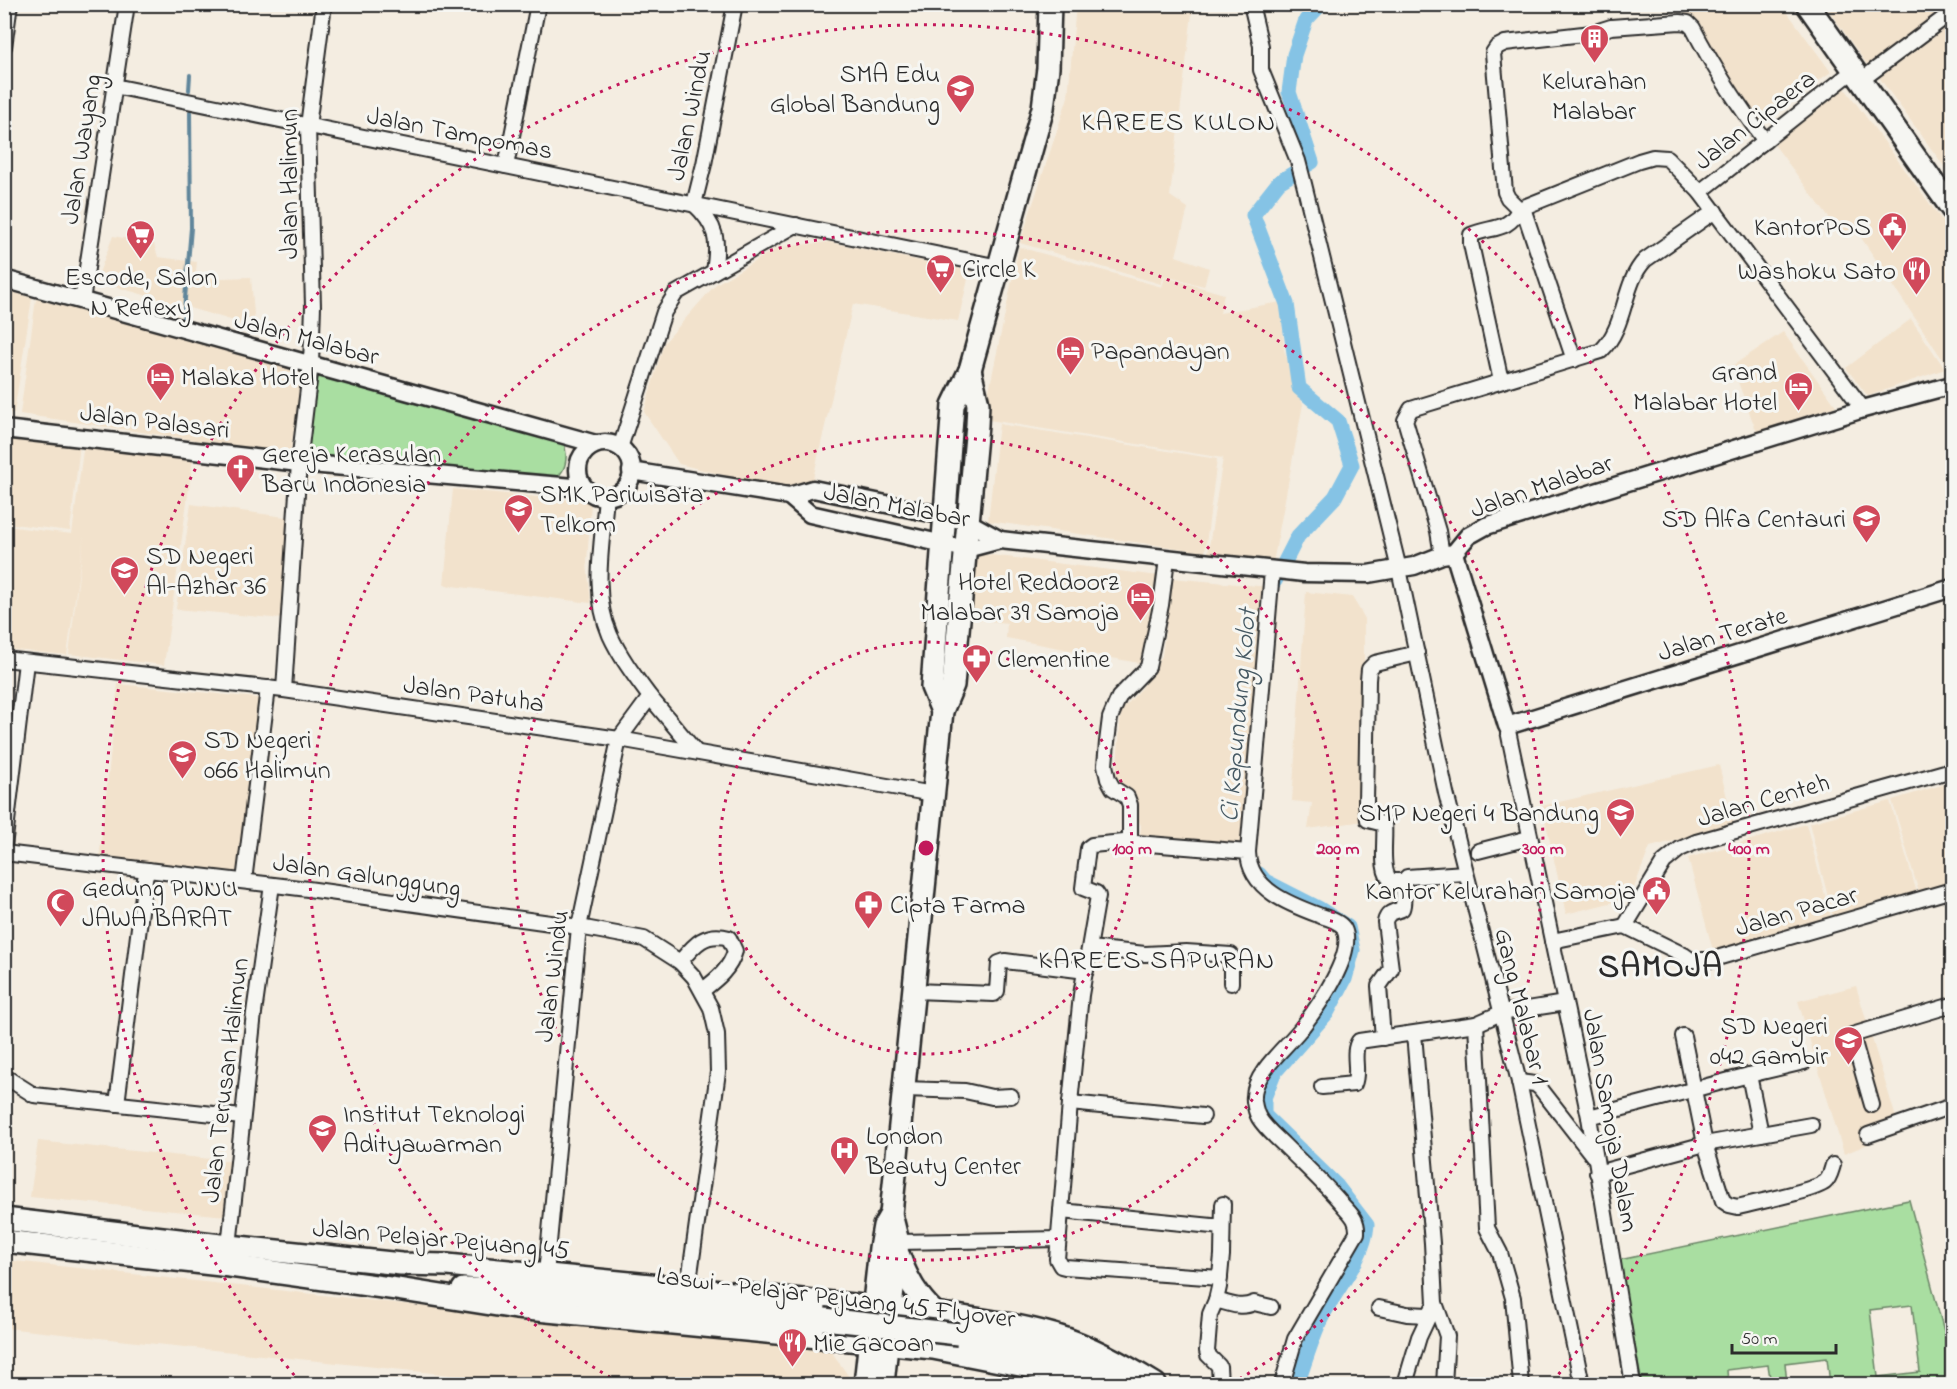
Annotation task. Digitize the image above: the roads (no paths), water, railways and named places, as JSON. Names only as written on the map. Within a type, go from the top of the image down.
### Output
[{"type":"main road","points":[[942,711],[932,687],[953,405],[970,370],[1043,108],[1048,68],[1050,4]]},
{"type":"main road","points":[[1807,4],[1856,76],[1953,209]]},
{"type":"main road","points":[[935,1313],[911,1286],[891,1246],[884,1226],[891,1214],[942,711],[953,685],[978,404],[970,370]]},
{"type":"main road","name":"Jalan Pelajar Pejuang 45","points":[[4,1219],[401,1264]]},
{"type":"main road","name":"Jalan Pelajar Pejuang 45","points":[[4,1241],[230,1266],[516,1308],[828,1320],[882,1307],[935,1313],[999,1323],[1056,1336],[1110,1359],[1155,1384]]},
{"type":"main road","points":[[885,1384],[879,1344],[891,1246]]},
{"type":"main road","points":[[865,1384],[828,1320],[868,1279],[891,1246]]},
{"type":"main road","name":"Laswi - Pelajar Pejuang 45 Flyover","points":[[401,1264],[1015,1342],[1066,1358],[1122,1384]]},
{"type":"main road","name":"Laswi - Pelajar Pejuang 45 Flyover","points":[[397,1289],[541,1282]]},
{"type":"main road","name":"Jalan Pelajar Pejuang 45","points":[[541,1282],[688,1288],[828,1320],[879,1344],[933,1348],[1025,1366],[1056,1374],[1079,1384]]},
{"type":"main road","points":[[865,1384],[879,1344]]},
{"type":"main road","points":[[885,1384],[910,1357],[933,1348]]},
{"type":"street","points":[[4,47],[10,4]]},
{"type":"street","name":"Jalan Wayang","points":[[82,302],[127,4]]},
{"type":"street","name":"Jalan Halimun","points":[[312,364],[313,306],[308,126],[324,4]]},
{"type":"street","points":[[506,166],[538,4]]},
{"type":"street","name":"Jalan Windu","points":[[714,271],[718,249],[713,228],[706,215],[694,204],[735,4]]},
{"type":"street","name":"Gang Malabar 1","points":[[1251,4],[1261,45],[1261,70],[1298,161],[1399,569],[1446,793],[1519,1082],[1582,1384]]},
{"type":"street","name":"Jalan Cipaera","points":[[1863,410],[1700,192],[1765,141],[1856,76],[1953,12]]},
{"type":"street","points":[[1574,360],[1521,208],[1508,198],[1505,192],[1492,53],[1497,47],[1505,43],[1592,33],[1611,27],[1688,23],[1731,96],[1765,141]]},
{"type":"street","name":"Jalan Tampomas","points":[[114,86],[999,267]]},
{"type":"street","points":[[1501,381],[1470,238],[1474,233],[1494,229],[1511,222],[1521,208],[1653,157],[1667,158],[1700,192]]},
{"type":"street","points":[[1448,554],[1438,531],[1406,420],[1407,413],[1411,409],[1601,351],[1621,319],[1635,273],[1645,260],[1715,211]]},
{"type":"street","points":[[620,448],[669,301],[676,293],[796,225]]},
{"type":"street","name":"Jalan Malabar","points":[[4,279],[596,444]]},
{"type":"street","points":[[284,690],[299,463],[312,364]]},
{"type":"street","name":"Jalan Malabar","points":[[789,496],[810,514],[966,549],[1000,540],[1271,571],[1368,574],[1414,566],[1448,554],[1468,536],[1486,526],[1863,410],[1953,385]]},
{"type":"street","name":"Jalan Palasari","points":[[4,429],[299,463]]},
{"type":"street","points":[[299,463],[585,488],[595,494],[606,496],[621,491],[630,479],[629,458],[620,448],[609,443],[596,444],[584,453],[578,467],[578,474],[585,488]]},
{"type":"street","name":"Jalan Malabar","points":[[631,471],[789,496],[813,489],[968,522],[1000,540]]},
{"type":"street","points":[[606,496],[600,586],[602,607],[609,633],[650,697],[696,752]]},
{"type":"street","name":"Jalan Samoja Dalam","points":[[1448,554],[1507,726],[1589,1118],[1633,1384]]},
{"type":"street","points":[[1130,842],[1130,805],[1127,797],[1113,788],[1105,765],[1110,718],[1119,698],[1148,667],[1161,605],[1167,559]]},
{"type":"street","points":[[1271,571],[1248,852],[1249,863],[1261,885],[1294,906],[1339,923],[1344,928],[1346,940],[1344,956],[1322,997],[1304,1025],[1258,1080],[1254,1096],[1258,1117],[1325,1184],[1353,1215],[1358,1224],[1357,1233],[1295,1339],[1282,1384]]},
{"type":"street","name":"Jalan Terate","points":[[1507,726],[1953,588]]},
{"type":"street","points":[[1404,881],[1392,881],[1386,876],[1384,825],[1368,820],[1366,803],[1368,680],[1369,669],[1375,663],[1417,653]]},
{"type":"street","name":"Jalan Patuha","points":[[4,659],[284,690],[619,739],[933,794]]},
{"type":"street","points":[[4,847],[10,757],[26,662]]},
{"type":"street","points":[[244,881],[268,688]]},
{"type":"street","name":"Jalan Windu","points":[[541,1282],[579,927],[619,739],[650,697]]},
{"type":"street","name":"Jalan Centeh","points":[[1625,926],[1664,862],[1680,849],[1696,842],[1953,770]]},
{"type":"street","points":[[1478,851],[1529,838]]},
{"type":"street","points":[[1220,1278],[1061,1266],[1057,1259],[1081,995],[1098,896],[1083,888],[1088,848],[1130,842],[1248,852]]},
{"type":"street","name":"Jalan Galunggung","points":[[4,853],[244,881],[579,927],[644,939],[680,963],[694,976],[711,1008],[717,1034],[718,1072],[688,1288]]},
{"type":"street","points":[[117,1104],[148,870]]},
{"type":"street","points":[[1383,1038],[1379,986],[1391,969],[1384,921],[1388,914],[1402,909],[1404,881],[1407,877],[1465,873]]},
{"type":"street","name":"Jalan Terusan Halimun","points":[[229,1246],[242,1117],[272,885]]},
{"type":"street","name":"Jalan Pacar","points":[[1625,926],[1691,960],[1710,960],[1953,890]]},
{"type":"street","points":[[1552,941],[1625,926]]},
{"type":"street","points":[[680,963],[696,944],[709,936],[719,935],[729,938],[735,951],[732,962],[722,975],[703,990]]},
{"type":"street","points":[[1090,948],[1145,954],[1186,952],[1231,955],[1231,983]]},
{"type":"street","points":[[914,991],[994,994],[997,991],[999,963],[1005,961],[1086,971]]},
{"type":"street","points":[[1322,1088],[1354,1084],[1357,1043],[1362,1040],[1414,1035],[1476,1024],[1501,1013],[1565,1003]]},
{"type":"street","points":[[1872,1105],[1852,1035],[1953,1005]]},
{"type":"street","points":[[1476,1024],[1487,1228],[1500,1252],[1513,1298],[1521,1384]]},
{"type":"street","points":[[1405,1384],[1417,1344],[1432,1309],[1432,1243],[1414,1035]]},
{"type":"street","points":[[1683,1036],[1705,1144],[1723,1201],[1738,1207],[1825,1182],[1831,1174],[1833,1165]]},
{"type":"street","points":[[1589,1118],[1804,1062]]},
{"type":"street","points":[[1749,1075],[1761,1134]]},
{"type":"street","points":[[6,1077],[34,1095],[242,1117]]},
{"type":"street","points":[[1519,1082],[1535,1084],[1540,1089],[1594,1158]]},
{"type":"street","points":[[904,1089],[965,1091],[992,1096],[1011,1096]]},
{"type":"street","points":[[1070,1103],[1203,1116]]},
{"type":"street","points":[[1869,1135],[1953,1106]]},
{"type":"street","points":[[1597,1173],[1705,1144],[1811,1125]]},
{"type":"street","points":[[1220,1384],[1219,1366],[1207,1351],[1210,1314],[1216,1300],[1220,1278],[1223,1204]]},
{"type":"street","points":[[1061,1211],[1222,1227]]},
{"type":"street","points":[[891,1246],[1059,1239]]},
{"type":"street","points":[[1216,1300],[1240,1307],[1246,1307],[1254,1302],[1271,1307]]},
{"type":"street","points":[[1379,1308],[1407,1314],[1432,1309]]},
{"type":"street","points":[[1432,1309],[1447,1336],[1444,1384]]},
{"type":"waterway","name":"Ci Kapundung Kolot","points":[[1275,581],[1298,536],[1335,497],[1352,465],[1338,421],[1299,388],[1287,304],[1253,215],[1279,182],[1312,162],[1289,92],[1294,55],[1306,20],[1321,4]]},
{"type":"waterway","points":[[189,90],[190,75]]},
{"type":"waterway","points":[[183,322],[191,228],[190,112]]},
{"type":"waterway","name":"Ci Kapundung Kolot","points":[[1259,874],[1265,881],[1320,909],[1348,927],[1353,950],[1345,979],[1327,1013],[1274,1073],[1264,1098],[1264,1115],[1337,1186],[1367,1225],[1361,1250],[1321,1319],[1297,1384]]},
{"type":"place","name":"Kelurahan Malabar","points":[[1594,64]]},
{"type":"place","name":"SMA Edu Global Bandung","points":[[961,114]]},
{"type":"place","name":"KantorPOS","points":[[1892,252]]},
{"type":"place","name":"Escode, Salon N Reflexy","points":[[141,260]]},
{"type":"place","name":"Circle K","points":[[941,294]]},
{"type":"place","name":"Washoku Sato","points":[[1917,296]]},
{"type":"place","name":"Papandayan","points":[[1070,376]]},
{"type":"place","name":"Malaka Hotel","points":[[160,402]]},
{"type":"place","name":"Grand Malabar Hotel","points":[[1798,412]]},
{"type":"place","name":"Gereja Kerasulan Baru Indonesia","points":[[241,494]]},
{"type":"place","name":"SMK Pariwisata Telkom","points":[[519,534]]},
{"type":"place","name":"SD Alfa Centauri","points":[[1867,544]]},
{"type":"place","name":"SD Negeri Al-Azhar 36","points":[[125,596]]},
{"type":"place","name":"Hotel Reddoorz Malabar 39 Samoja","points":[[1140,622]]},
{"type":"place","name":"Clementine","points":[[976,684]]},
{"type":"place","name":"SD Negeri 066 Halimun","points":[[183,780]]},
{"type":"place","name":"SMP Negeri 4 Bandung","points":[[1620,838]]},
{"type":"place","name":"Kantor Kelurahan Samoja","points":[[1657,916]]},
{"type":"place","name":"Gedung PWNU JAWA BARAT","points":[[61,928]]},
{"type":"place","name":"Cipta Farma","points":[[869,930]]},
{"type":"place","name":"SD Negeri 042 Gambir","points":[[1849,1066]]},
{"type":"place","name":"Institut Teknologi Adityawarman","points":[[322,1154]]},
{"type":"place","name":"London Beauty Center","points":[[845,1176]]},
{"type":"place","name":"Mie Gacoan","points":[[792,1368]]},
{"type":"district","name":"KAREES KULON","points":[[1179,121]]},
{"type":"district","name":"KAREES SAPURAN","points":[[1157,959]]},
{"type":"district","name":"SAMOJA","points":[[1661,965]]}]
